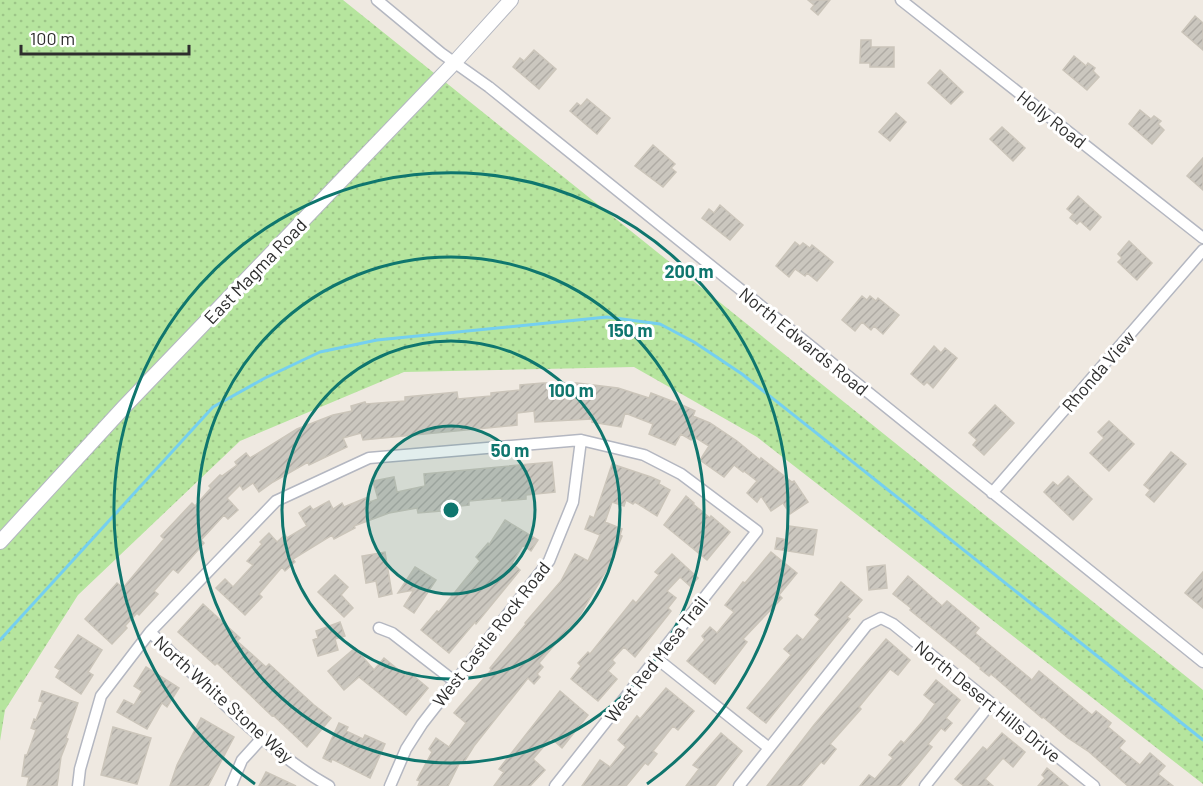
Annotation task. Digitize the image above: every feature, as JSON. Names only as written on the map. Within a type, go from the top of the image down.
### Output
[{"type":"street","name":"North Edwards Road","points":[[377,0],[454,63],[489,87],[1203,662]]},
{"type":"street","name":"East Magma Road","points":[[0,542],[124,407],[454,63],[511,0]]},
{"type":"street","name":"Holly Road","points":[[901,0],[1203,238]]},
{"type":"street","name":"Rhonda View","points":[[992,493],[1203,250]]},
{"type":"street","name":"West Red Mesa Trail","points":[[555,786],[757,531],[681,474],[644,455],[581,440]]},
{"type":"street","points":[[78,786],[80,769],[101,696],[150,632],[276,501],[369,458],[581,440]]},
{"type":"street","name":"West Castle Rock Road","points":[[390,786],[406,749],[422,724],[549,561],[573,502],[581,440]]},
{"type":"street","name":"North Desert Hills Drive","points":[[769,748],[867,625],[880,618],[893,624],[1094,786]]},
{"type":"street","points":[[379,628],[392,633],[454,681]]},
{"type":"street","name":"North White Stone Way","points":[[150,632],[262,738],[308,774],[329,786]]},
{"type":"street","points":[[656,658],[769,748],[739,786]]},
{"type":"street","points":[[925,786],[991,703]]},
{"type":"street","points":[[231,786],[242,760],[262,738]]},
{"type":"green space","points":[[0,0],[343,0],[1203,690],[1203,784],[757,437],[634,367],[404,372],[240,441],[78,595],[5,710],[0,741]]},
{"type":"building","points":[[808,0],[830,0],[818,15],[811,9],[814,5]]},
{"type":"building","points":[[1195,16],[1203,23],[1203,50],[1182,32]]},
{"type":"building","points":[[861,40],[871,40],[871,47],[894,47],[894,67],[870,67],[870,63],[860,63]]},
{"type":"building","points":[[534,50],[556,69],[539,89],[513,67],[520,58],[524,61]]},
{"type":"building","points":[[1074,56],[1086,66],[1088,63],[1095,68],[1093,71],[1099,77],[1087,90],[1063,70]]},
{"type":"building","points":[[940,70],[963,92],[951,104],[928,83]]},
{"type":"building","points":[[587,99],[610,118],[597,134],[570,111],[577,103],[581,106]]},
{"type":"building","points":[[1140,110],[1151,119],[1154,116],[1161,121],[1158,124],[1164,130],[1152,144],[1129,124]]},
{"type":"building","points":[[896,113],[906,122],[890,141],[879,132]]},
{"type":"building","points":[[1002,127],[1025,148],[1013,161],[990,139]]},
{"type":"building","points":[[653,145],[675,164],[671,168],[676,172],[663,187],[635,166]]},
{"type":"building","points":[[1203,158],[1203,190],[1187,176]]},
{"type":"building","points":[[1078,196],[1101,217],[1090,230],[1080,221],[1077,224],[1070,218],[1073,214],[1067,209]]},
{"type":"building","points":[[720,205],[743,225],[730,240],[702,218],[709,209],[714,213]]},
{"type":"building","points":[[1129,241],[1152,263],[1137,280],[1118,262],[1122,258],[1118,254]]},
{"type":"building","points":[[795,242],[800,246],[803,243],[810,248],[812,245],[833,262],[817,281],[807,273],[805,276],[795,269],[789,277],[776,266]]},
{"type":"building","points":[[862,296],[867,300],[870,296],[876,301],[878,298],[899,315],[883,334],[874,326],[871,330],[862,322],[855,331],[842,320]]},
{"type":"building","points":[[934,346],[941,353],[945,348],[957,358],[933,388],[927,382],[924,385],[911,374]]},
{"type":"building","points":[[577,383],[618,388],[649,398],[651,393],[682,405],[695,411],[693,416],[710,423],[760,460],[761,458],[792,482],[794,481],[808,502],[790,514],[783,503],[771,511],[761,496],[757,502],[747,493],[757,481],[744,471],[734,465],[724,477],[700,460],[709,446],[693,436],[691,440],[681,434],[675,445],[649,434],[653,424],[625,413],[621,427],[592,422],[592,419],[535,422],[534,411],[517,413],[517,425],[363,440],[361,433],[343,438],[347,447],[309,465],[308,462],[259,492],[253,483],[243,490],[240,485],[227,498],[238,510],[228,519],[224,515],[201,540],[204,543],[178,573],[173,569],[154,591],[158,594],[139,615],[137,613],[125,626],[127,628],[112,644],[85,619],[117,583],[123,588],[164,539],[161,536],[192,503],[195,506],[220,475],[222,476],[237,465],[235,462],[246,453],[250,458],[297,429],[333,415],[352,411],[351,406],[365,402],[366,404],[405,401],[405,397],[457,392],[458,399],[491,396],[491,393],[520,390],[520,385]]},
{"type":"building","points":[[995,405],[1014,423],[984,455],[973,445],[977,440],[969,433]]},
{"type":"building","points":[[1109,421],[1134,444],[1109,471],[1090,453],[1104,438],[1098,432]]},
{"type":"building","points":[[1171,452],[1186,464],[1154,502],[1146,495],[1150,490],[1144,485]]},
{"type":"building","points":[[552,462],[555,492],[526,495],[526,499],[502,501],[502,498],[469,501],[469,505],[441,508],[441,511],[418,513],[417,508],[389,513],[354,526],[355,528],[334,539],[332,535],[293,559],[295,562],[285,571],[282,567],[259,594],[262,597],[245,615],[216,588],[225,579],[233,587],[253,565],[247,561],[269,533],[277,542],[285,535],[287,538],[307,526],[299,513],[310,506],[313,510],[329,501],[333,509],[342,503],[344,507],[368,497],[370,502],[378,499],[373,481],[394,477],[397,492],[425,486],[424,474]]},
{"type":"building","points":[[612,464],[660,481],[659,484],[670,490],[657,516],[635,502],[633,504],[626,500],[624,506],[612,502],[605,522],[622,529],[620,535],[622,536],[612,561],[580,615],[539,663],[543,667],[537,674],[540,677],[534,684],[528,678],[464,762],[461,760],[448,786],[418,786],[420,781],[417,780],[432,752],[429,749],[436,738],[449,747],[466,723],[454,713],[561,581],[575,554],[588,561],[600,535],[585,529],[590,516],[594,518]]},
{"type":"building","points":[[1068,476],[1092,499],[1073,520],[1044,492],[1053,482],[1058,486]]},
{"type":"building","points":[[686,496],[710,518],[711,516],[730,532],[707,560],[664,525]]},
{"type":"building","points":[[505,520],[538,540],[531,551],[523,545],[512,563],[520,570],[449,653],[421,630],[437,611],[439,612],[480,561],[476,557],[488,543],[489,545]]},
{"type":"building","points":[[789,526],[817,530],[813,555],[775,549],[777,538],[787,540]]},
{"type":"building","points":[[385,552],[392,594],[379,597],[376,581],[366,583],[362,556]]},
{"type":"building","points":[[771,552],[797,573],[779,595],[782,598],[743,639],[747,642],[715,684],[687,661],[705,640],[702,636],[710,627],[717,633],[734,612],[725,605]]},
{"type":"building","points":[[672,554],[698,578],[690,586],[680,577],[667,591],[676,598],[668,608],[671,611],[635,657],[624,647],[612,660],[615,663],[608,671],[617,679],[598,701],[571,679],[581,666],[578,663],[588,652],[590,654],[633,600],[636,603],[659,575],[655,572]]},
{"type":"building","points":[[885,565],[887,588],[869,590],[867,567]]},
{"type":"building","points":[[415,567],[436,580],[414,613],[404,606],[414,590],[398,593]]},
{"type":"building","points":[[1203,572],[1203,608],[1185,593]]},
{"type":"building","points":[[335,575],[348,587],[341,595],[353,608],[344,617],[318,592]]},
{"type":"building","points":[[908,576],[942,606],[947,601],[965,616],[979,628],[975,633],[1032,680],[1039,671],[1092,715],[1096,711],[1111,723],[1108,727],[1125,741],[1119,748],[1140,765],[1150,753],[1165,766],[1158,774],[1173,786],[1128,786],[991,674],[989,676],[980,669],[893,594]]},
{"type":"building","points":[[841,582],[862,600],[847,617],[850,619],[766,723],[747,708],[791,655],[784,649],[797,635],[803,640],[820,619],[815,615]]},
{"type":"building","points":[[203,604],[240,638],[237,641],[266,667],[269,664],[331,718],[307,747],[217,663],[215,665],[178,632]]},
{"type":"building","points":[[340,622],[345,636],[335,639],[338,650],[318,656],[313,640],[318,638],[316,631]]},
{"type":"building","points":[[78,635],[102,650],[88,672],[93,675],[81,694],[56,677],[60,670],[55,667]]},
{"type":"building","points":[[886,639],[910,660],[898,675],[890,669],[859,707],[861,709],[830,744],[836,749],[824,764],[821,762],[801,786],[767,786],[814,725]]},
{"type":"building","points":[[355,648],[374,670],[384,658],[406,676],[409,672],[428,688],[406,715],[359,677],[344,690],[328,671]]},
{"type":"building","points":[[146,667],[179,688],[167,707],[162,703],[147,729],[117,712],[124,700],[134,705],[142,691],[134,686]]},
{"type":"building","points":[[936,680],[960,700],[946,718],[952,723],[945,731],[941,728],[928,744],[932,747],[900,786],[860,786],[869,775],[875,779],[893,758],[889,755],[901,741],[904,743],[935,704],[924,695]]},
{"type":"building","points":[[666,688],[694,711],[678,730],[673,726],[653,751],[657,754],[648,765],[645,763],[626,786],[582,786],[600,760],[610,767],[626,747],[618,740],[637,716],[640,719]]},
{"type":"building","points":[[42,691],[78,703],[61,757],[57,786],[27,786],[29,777],[22,776],[25,755],[27,755],[36,730],[31,728],[43,702],[39,701]]},
{"type":"building","points":[[560,691],[588,715],[562,748],[551,738],[533,759],[545,770],[530,786],[494,786],[504,772],[499,769]]},
{"type":"building","points":[[201,718],[234,737],[208,786],[170,786],[177,765]]},
{"type":"building","points":[[339,723],[348,727],[346,731],[363,739],[365,735],[385,744],[370,778],[332,759],[331,762],[323,758]]},
{"type":"building","points":[[113,727],[151,738],[137,784],[101,775]]},
{"type":"building","points":[[721,733],[742,751],[715,786],[686,786],[699,769],[693,765]]},
{"type":"building","points":[[1002,733],[1025,752],[1013,767],[1003,758],[985,779],[993,786],[964,786],[955,779],[983,747],[987,750]]},
{"type":"building","points":[[1047,768],[1068,786],[1038,786],[1045,778],[1042,775]]},
{"type":"building","points":[[266,772],[296,786],[259,786]]},
{"type":"waterway","points":[[0,640],[213,407],[265,378],[320,352],[377,340],[607,317],[660,324],[694,342],[742,374],[1203,740]]}]
